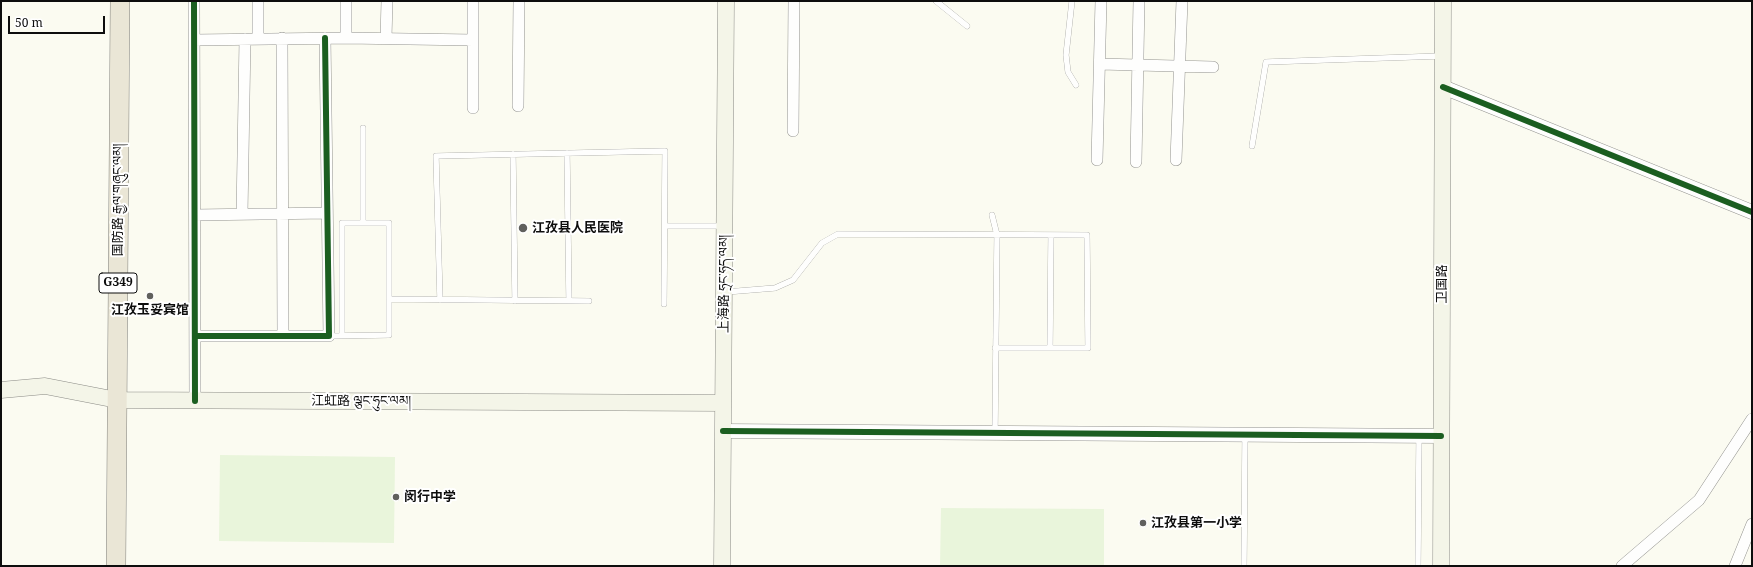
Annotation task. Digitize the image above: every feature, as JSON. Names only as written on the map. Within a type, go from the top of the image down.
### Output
[{"type":"highway","name":"国防路 རྒྱལ་གཞུང་ལམ།","points":[[116,566],[120,1]]},
{"type":"main road","name":"上海路 ཧྲང་ཧད་ལམ།","points":[[722,566],[726,1]]},
{"type":"main road","name":"卫国路","points":[[1441,566],[1443,1]]},
{"type":"main road","name":"江虹路 ལྕང་ཧུང་ལམ།","points":[[1,390],[45,386],[117,400],[723,403]]},
{"type":"street","points":[[194,1],[195,401]]},
{"type":"street","points":[[258,1],[258,38]]},
{"type":"street","points":[[346,1],[346,38]]},
{"type":"street","points":[[386,38],[387,1]]},
{"type":"street","points":[[473,1],[473,108]]},
{"type":"street","points":[[518,106],[519,1]]},
{"type":"street","points":[[793,131],[794,1]]},
{"type":"street","points":[[1097,160],[1101,1]]},
{"type":"street","points":[[1136,162],[1139,1]]},
{"type":"street","points":[[1176,160],[1182,1]]},
{"type":"street","points":[[194,40],[258,38],[473,40]]},
{"type":"street","points":[[282,38],[283,336]]},
{"type":"street","points":[[196,336],[329,336],[325,38]]},
{"type":"street","points":[[242,214],[244,39]]},
{"type":"street","points":[[1100,64],[1214,67]]},
{"type":"street","points":[[1443,87],[1752,212]]},
{"type":"street","points":[[195,215],[327,213]]},
{"type":"street","points":[[1622,566],[1698,500],[1752,419]]},
{"type":"street","points":[[723,431],[1441,436]]},
{"type":"street","points":[[1735,566],[1752,524]]},
{"type":"lane","points":[[936,1],[967,26]]},
{"type":"lane","points":[[1072,1],[1066,55],[1068,72],[1076,85]]},
{"type":"lane","points":[[1252,146],[1266,62],[1443,56]]},
{"type":"lane","points":[[363,128],[363,224]]},
{"type":"lane","points":[[440,300],[436,156],[665,151],[664,304]]},
{"type":"lane","points":[[567,153],[570,301]]},
{"type":"lane","points":[[513,154],[515,301]]},
{"type":"lane","points":[[992,215],[997,235],[995,433]]},
{"type":"lane","points":[[329,336],[389,335],[389,223],[342,224],[342,335]]},
{"type":"lane","points":[[665,226],[724,226]]},
{"type":"lane","points":[[724,292],[775,288],[793,280],[822,243],[838,234],[1087,235],[1088,348],[995,348]]},
{"type":"lane","points":[[1050,348],[1051,235]]},
{"type":"lane","points":[[389,299],[588,301]]},
{"type":"lane","points":[[1244,566],[1245,435]]},
{"type":"lane","points":[[1418,566],[1419,436]]},
{"type":"green space","points":[[220,455],[395,457],[394,543],[219,541]]},
{"type":"green space","points":[[941,508],[1104,509],[1104,566],[940,566]]},
{"type":"cycle path","points":[[194,1],[195,401]]},
{"type":"cycle path","points":[[196,336],[329,336],[325,38]]},
{"type":"cycle path","points":[[1443,87],[1752,212]]},
{"type":"cycle path","points":[[723,431],[1441,436]]},
{"type":"place","name":"江孜县人民医院","points":[[523,228]]},
{"type":"place","name":"江孜玉妥宾馆","points":[[150,296]]},
{"type":"place","name":"闵行中学","points":[[396,497]]},
{"type":"place","name":"江孜县第一小学","points":[[1143,523]]}]
